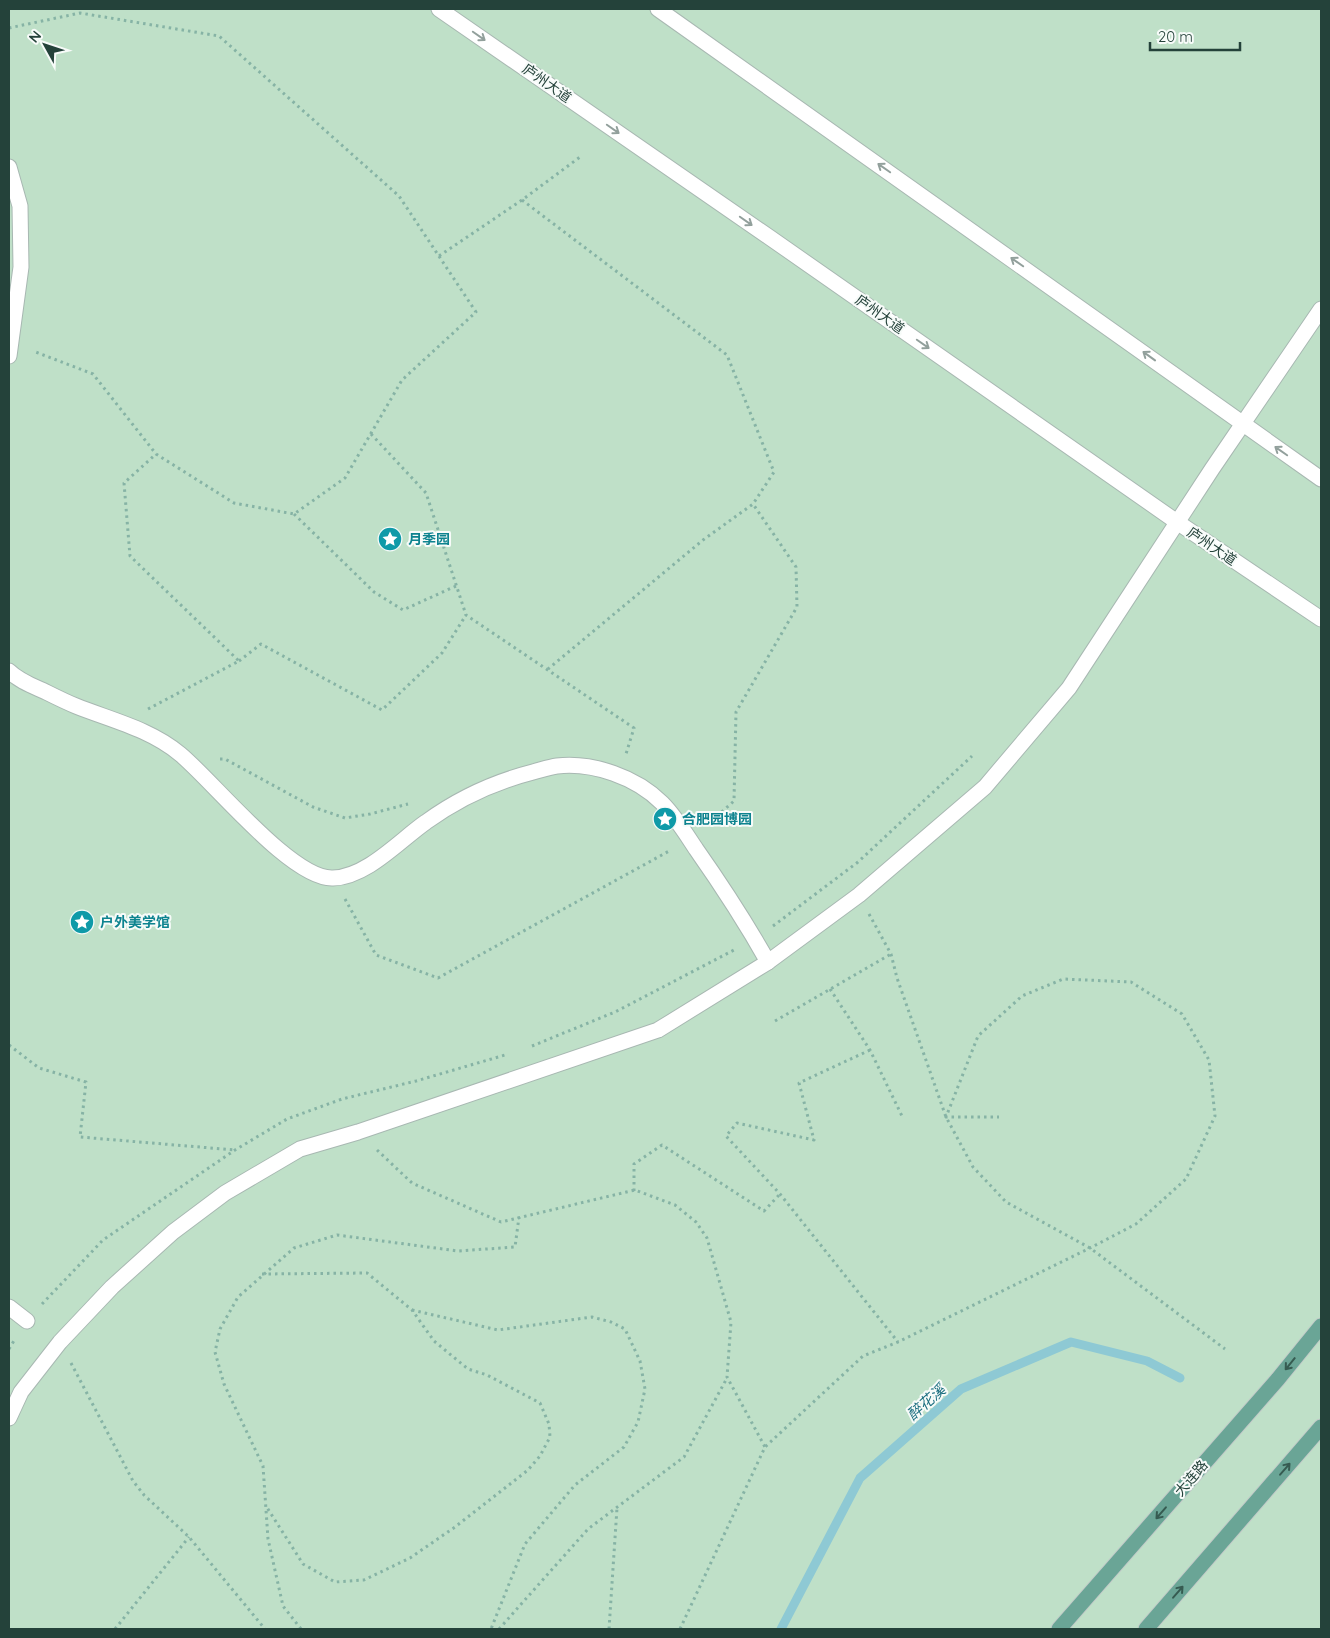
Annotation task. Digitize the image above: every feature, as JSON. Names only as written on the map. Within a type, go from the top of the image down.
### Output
[{"type":"main road","name":"大连路","points":[[1059,1629],[1321,1326]]},
{"type":"main road","points":[[1146,1629],[1321,1427]]},
{"type":"street","name":"庐州大道","points":[[439,9],[770,237],[1177,522],[1321,619]]},
{"type":"street","points":[[658,9],[1321,479]]},
{"type":"street","points":[[9,167],[20,206],[21,267],[10,350]]},
{"type":"street","points":[[9,1418],[21,1392],[60,1342],[112,1287],[174,1232],[225,1193],[300,1148],[358,1132],[658,1030],[768,962],[859,895],[985,788],[1068,688],[1242,424],[1321,310]]},
{"type":"street","points":[[9,671],[29,684],[73,705],[156,738],[180,754],[250,823],[292,860],[318,877],[334,878],[349,875],[372,864],[427,821],[474,792],[506,779],[556,766],[589,767],[620,776],[641,787],[662,803],[722,887],[768,962]]},
{"type":"street","points":[[9,1307],[27,1321]]},
{"type":"path","points":[[9,28],[80,13],[219,36],[399,196],[476,312],[402,380],[345,478],[294,514]]},
{"type":"path","points":[[439,256],[522,200],[580,157]]},
{"type":"path","points":[[522,200],[727,355],[774,472],[753,504],[703,540],[548,669]]},
{"type":"path","points":[[10,350],[93,374],[156,454],[234,504],[294,514],[374,592],[403,610],[456,586]]},
{"type":"path","points":[[371,434],[426,493],[466,615],[634,728],[620,776]]},
{"type":"path","points":[[156,454],[124,483],[130,556],[239,661]]},
{"type":"path","points":[[334,878],[376,954],[438,978],[690,840],[734,801],[736,712],[797,607],[796,567],[753,504]]},
{"type":"path","points":[[121,723],[239,661],[261,644],[382,710],[442,653],[466,615]]},
{"type":"path","points":[[180,754],[224,759],[313,807],[345,818],[412,804]]},
{"type":"path","points":[[530,1047],[615,1012],[755,940],[858,862],[972,756]]},
{"type":"path","points":[[859,895],[891,954],[897,978],[946,1117],[973,1166],[1006,1202],[1090,1248],[1225,1349]]},
{"type":"path","points":[[775,1021],[891,954]]},
{"type":"path","points":[[680,1629],[765,1447],[864,1356],[898,1342],[1136,1224],[1186,1179],[1215,1116],[1209,1060],[1182,1014],[1130,982],[1063,978],[1022,996],[978,1036],[946,1117]]},
{"type":"path","points":[[830,989],[870,1050],[902,1116]]},
{"type":"path","points":[[9,1045],[38,1068],[86,1082],[80,1137],[235,1150]]},
{"type":"path","points":[[870,1050],[799,1084],[814,1140],[737,1123],[726,1136],[780,1194],[898,1342]]},
{"type":"path","points":[[9,1349],[27,1321],[66,1277],[103,1240],[235,1150],[287,1119],[342,1099],[416,1081],[512,1054]]},
{"type":"path","points":[[946,1117],[999,1117]]},
{"type":"path","points":[[358,1132],[412,1183],[501,1222],[634,1191],[676,1205],[696,1222],[707,1238],[731,1322],[727,1377],[684,1457],[588,1529],[499,1629]]},
{"type":"path","points":[[634,1191],[634,1164],[662,1145],[764,1211],[780,1194]]},
{"type":"path","points":[[301,1629],[282,1606],[268,1539],[263,1466],[224,1384],[215,1352],[220,1329],[238,1297],[262,1274],[294,1248],[338,1235],[458,1251],[515,1247],[520,1217]]},
{"type":"path","points":[[262,1274],[367,1272],[412,1310],[434,1341],[468,1369],[487,1375],[540,1403],[549,1424],[550,1437],[540,1456],[528,1470],[454,1528],[410,1558],[364,1580],[335,1582],[304,1564],[266,1506]]},
{"type":"path","points":[[412,1310],[498,1330],[592,1317],[611,1322],[625,1329],[640,1361],[645,1389],[638,1422],[624,1447],[575,1485],[525,1544],[491,1629]]},
{"type":"path","points":[[60,1342],[133,1481],[144,1495],[189,1537],[265,1629]]},
{"type":"path","points":[[727,1377],[765,1447]]},
{"type":"path","points":[[609,1629],[617,1507]]},
{"type":"path","points":[[115,1629],[189,1537]]},
{"type":"green space","name":"合肥园博园","points":[[9,9],[1321,9],[1321,1629],[9,1629]]},
{"type":"waterway","name":"醉花溪","points":[[781,1629],[860,1478],[961,1389],[1071,1342],[1147,1361],[1180,1378]]},
{"type":"place","name":"月季园","points":[[390,539]]},
{"type":"place","name":"合肥园博园","points":[[665,819]]},
{"type":"place","name":"户外美学馆","points":[[82,922]]}]
